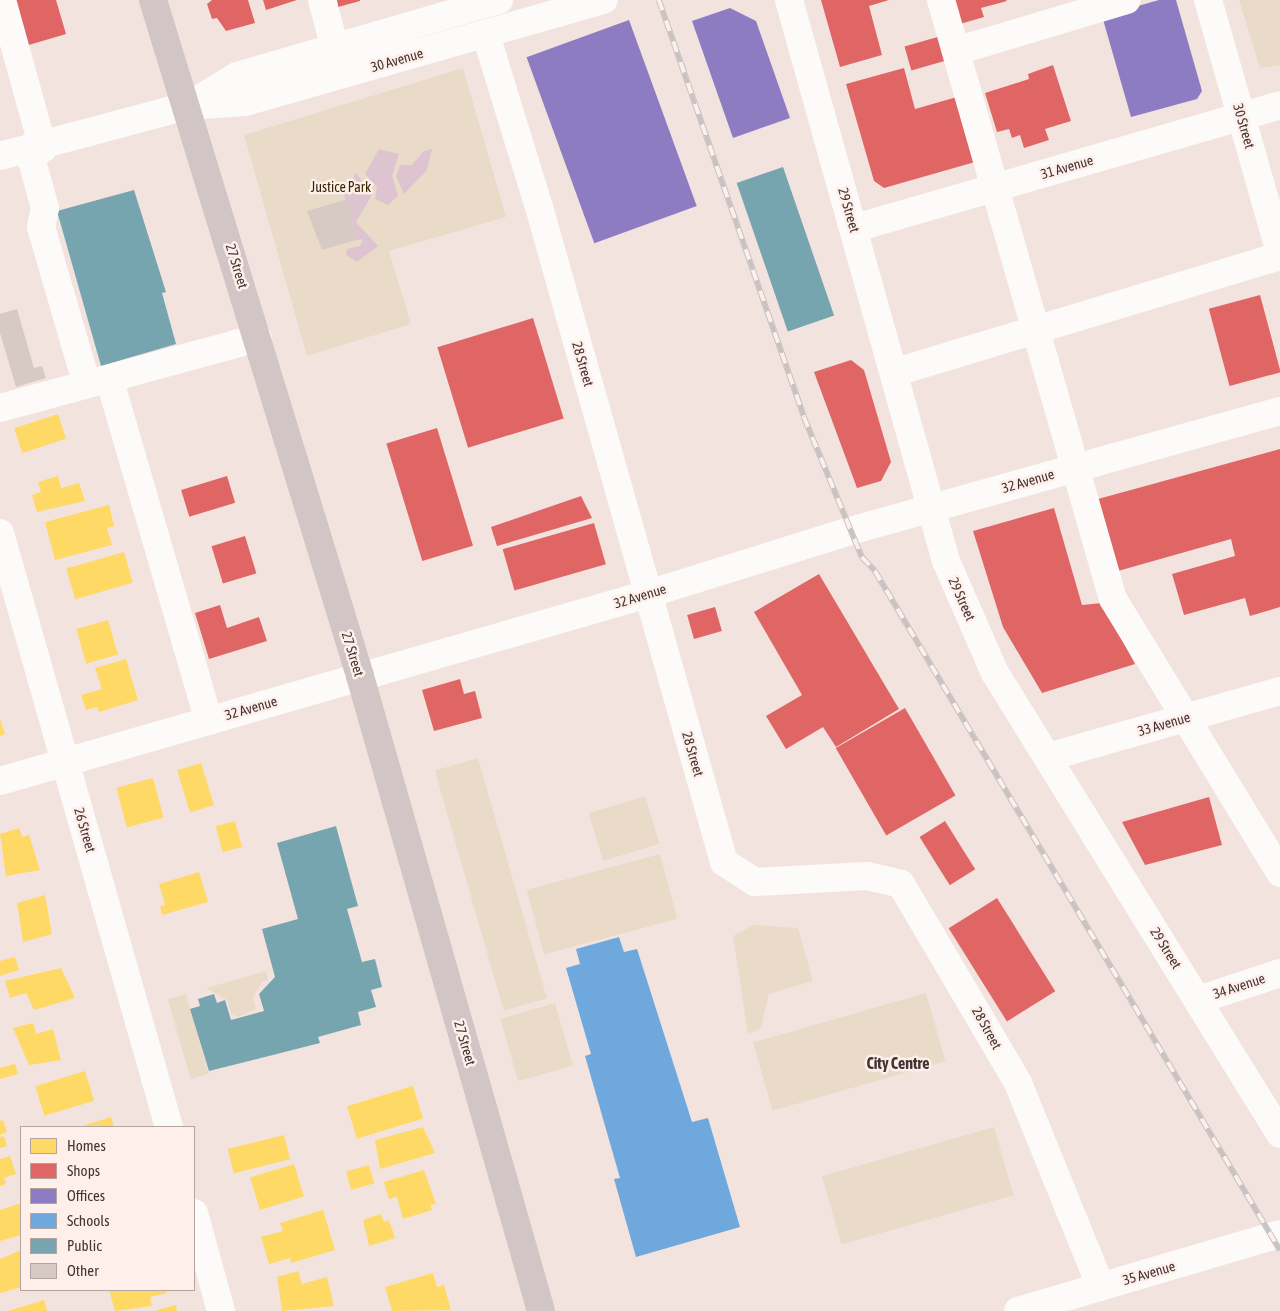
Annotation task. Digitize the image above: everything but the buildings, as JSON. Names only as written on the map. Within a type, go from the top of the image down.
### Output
[{"type":"main road","name":"27 Street","points":[[153,0],[360,676],[541,1311]]},
{"type":"street","points":[[2,0],[36,149],[46,208],[41,227],[98,381],[209,721]]},
{"type":"street","points":[[322,0],[335,48]]},
{"type":"street","name":"30 Avenue","points":[[0,156],[36,149],[187,106],[245,102],[604,0]]},
{"type":"street","name":"29 Street","points":[[789,0],[896,372],[946,561],[995,673],[1280,1134]]},
{"type":"street","points":[[941,0],[1077,467],[1113,599],[1183,718],[1280,873]]},
{"type":"street","points":[[956,51],[1127,0]]},
{"type":"street","name":"30 Street","points":[[1208,0],[1280,254]]},
{"type":"street","name":"30 Avenue","points":[[187,106],[237,76],[485,2]]},
{"type":"street","name":"28 Street","points":[[486,35],[539,207],[724,862],[755,882],[867,876],[901,884],[1018,1083],[1101,1287]]},
{"type":"street","name":"31 Avenue","points":[[855,228],[1280,105]]},
{"type":"street","points":[[896,372],[1280,254]]},
{"type":"street","points":[[0,408],[258,338]]},
{"type":"street","name":"32 Avenue","points":[[0,781],[648,594],[931,508],[1280,410]]},
{"type":"street","name":"26 Street","points":[[0,533],[169,1126]]},
{"type":"street","name":"33 Avenue","points":[[1048,757],[1280,691]]},
{"type":"street","name":"34 Avenue","points":[[1198,1000],[1280,973]]},
{"type":"street","points":[[195,1216],[222,1311]]},
{"type":"street","name":"35 Avenue","points":[[1018,1311],[1280,1234]]},
{"type":"green space","points":[[1239,0],[1280,0],[1280,65],[1260,68]]},
{"type":"green space","name":"Justice Park","points":[[463,68],[506,217],[389,251],[411,324],[307,356],[244,135]]},
{"type":"green space","points":[[478,758],[547,998],[504,1011],[435,770]]},
{"type":"green space","points":[[645,796],[660,844],[603,861],[589,813]]},
{"type":"green space","points":[[660,854],[677,919],[544,954],[527,890]]},
{"type":"green space","points":[[754,925],[798,928],[813,981],[769,994],[761,1028],[748,1034],[733,936]]},
{"type":"green space","points":[[266,971],[268,980],[262,982],[253,998],[256,1009],[238,1017],[231,1014],[227,1000],[206,988]]},
{"type":"green space","points":[[926,993],[946,1061],[773,1111],[753,1043]]},
{"type":"green space","points":[[186,994],[209,1074],[191,1079],[168,999]]},
{"type":"green space","points":[[555,1003],[573,1065],[518,1081],[500,1019]]},
{"type":"green space","points":[[994,1127],[1014,1195],[842,1245],[822,1176]]},
{"type":"shaded area","points":[[379,149],[399,154],[392,176],[398,196],[388,205],[375,199],[377,187],[365,174]]},
{"type":"shaded area","points":[[432,149],[427,170],[404,194],[396,176],[400,165],[412,165],[424,151]]},
{"type":"shaded area","points":[[356,173],[372,195],[356,222],[378,246],[357,262],[346,255],[347,249],[360,246],[363,239],[356,240],[344,195]]},
{"type":"railway","points":[[659,0],[804,417],[862,557],[875,571],[1280,1250]]},
{"type":"district","name":"City Centre","points":[[898,1063]]}]
